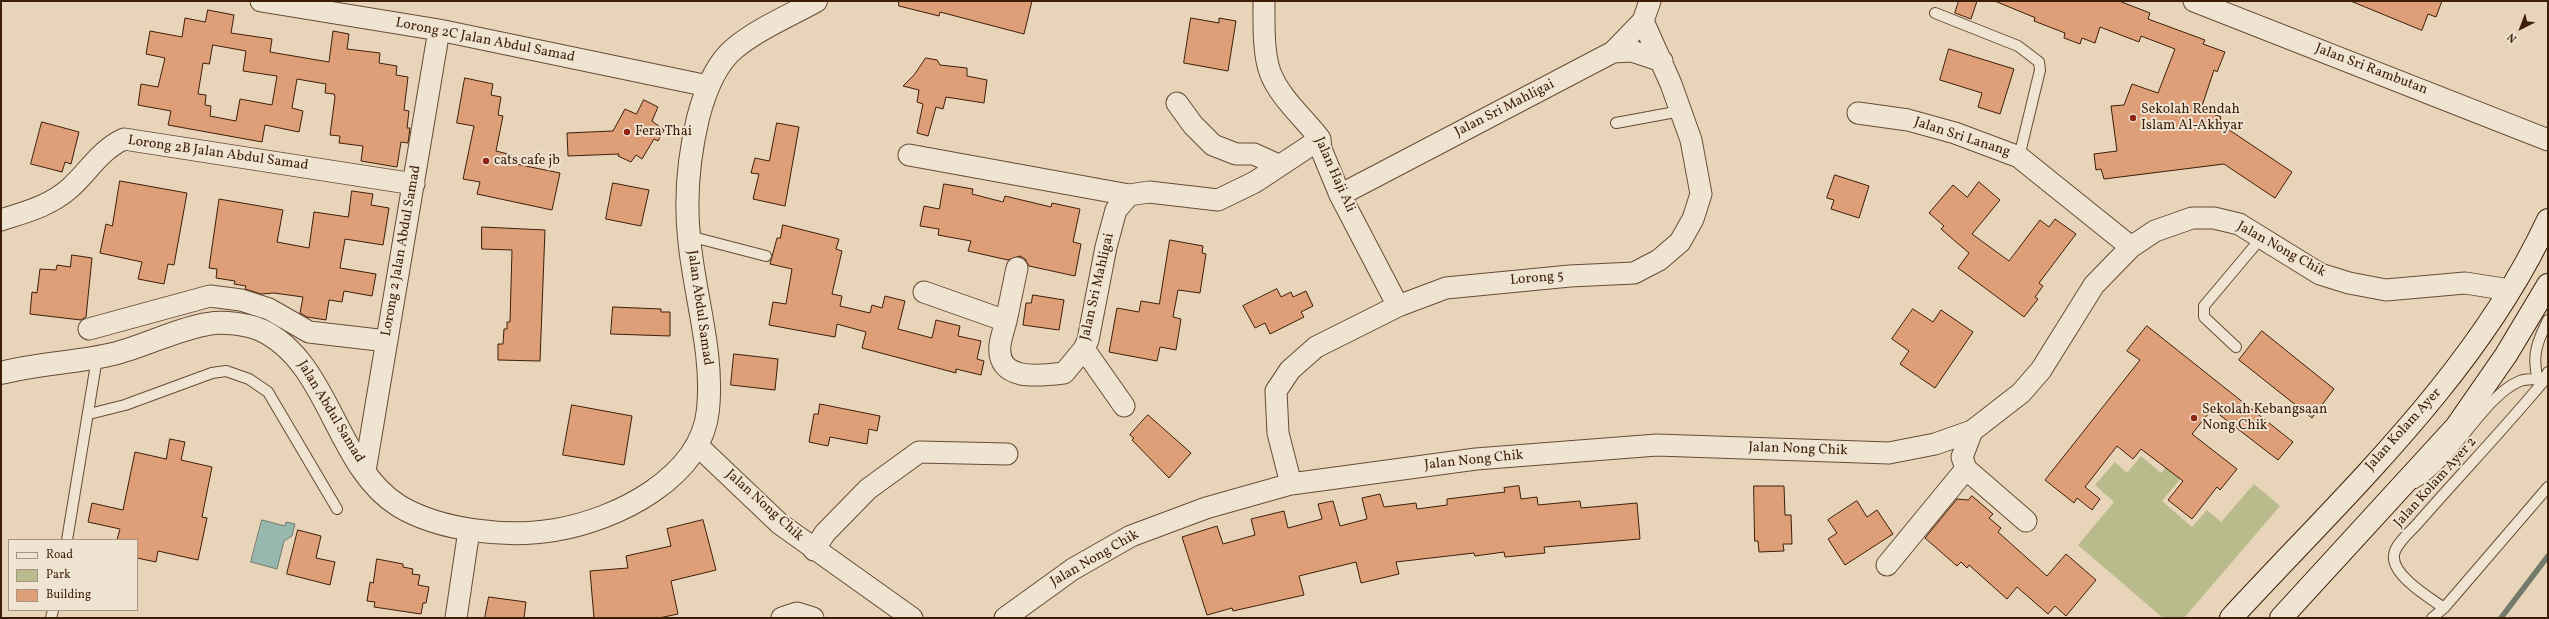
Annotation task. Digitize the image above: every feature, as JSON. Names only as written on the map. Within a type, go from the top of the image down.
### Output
[{"type":"street","name":"Lorong 2C Jalan Abdul Samad","points":[[261,1],[352,8],[439,30],[708,86]]},
{"type":"street","name":"Jalan Abdul Samad","points":[[1,373],[41,365],[98,358],[209,324],[235,324],[260,329],[292,350],[308,370],[337,428],[365,471],[379,489],[399,506],[428,518],[469,530],[502,532],[555,530],[606,516],[641,499],[671,477],[698,446],[708,411],[707,355],[689,236],[690,152],[703,98],[708,86],[733,49],[816,1]]},
{"type":"street","name":"Jalan Haji Ali","points":[[1264,1],[1264,23],[1270,71],[1280,91],[1320,139],[1321,149],[1340,195],[1398,306]]},
{"type":"street","name":"Jalan Sri Mahligai","points":[[1340,195],[1613,52],[1643,21],[1650,1]]},
{"type":"street","name":"Jalan Sri Rambutan","points":[[2194,1],[2548,140]]},
{"type":"street","name":"Lorong 5","points":[[1291,484],[1278,433],[1276,391],[1290,370],[1316,347],[1398,306],[1446,288],[1570,276],[1634,273],[1659,260],[1680,242],[1693,219],[1701,194],[1691,140],[1662,60],[1643,21]]},
{"type":"street","name":"Lorong 2 Jalan Abdul Samad","points":[[365,471],[439,30]]},
{"type":"street","points":[[1613,52],[1632,51],[1662,60]]},
{"type":"street","points":[[1177,103],[1193,125],[1213,145],[1236,154],[1254,154],[1278,165]]},
{"type":"street","name":"Jalan Sri Lanang","points":[[1858,113],[1908,120],[1955,133],[2019,157],[2131,247]]},
{"type":"street","name":"Lorong 2B Jalan Abdul Samad","points":[[1,220],[53,201],[71,187],[102,152],[124,138],[414,184]]},
{"type":"street","points":[[909,155],[1129,195],[1149,192],[1218,200],[1237,192],[1320,139]]},
{"type":"street","name":"Jalan Sri Mahligai","points":[[1017,268],[1000,346],[1001,360],[1010,371],[1027,375],[1064,373],[1084,349],[1116,210],[1129,195]]},
{"type":"street","name":"Jalan Nong Chik","points":[[1005,618],[1073,569],[1131,536],[1206,508],[1291,484],[1476,459],[1657,445],[1889,453],[1935,444],[1972,431],[2021,393],[2041,370],[2094,285],[2131,247],[2155,231],[2192,218],[2214,218],[2239,224],[2320,274],[2349,284],[2386,290],[2465,283],[2510,290]]},
{"type":"street","name":"Jalan Kolam Ayer","points":[[2231,618],[2429,404],[2478,339],[2510,290],[2548,220]]},
{"type":"street","points":[[2281,618],[2456,427],[2506,355],[2548,285]]},
{"type":"street","points":[[924,292],[1006,321]]},
{"type":"street","points":[[89,329],[210,296],[241,300],[269,309],[309,332],[387,341]]},
{"type":"street","points":[[1084,349],[1124,406]]},
{"type":"street","points":[[1972,431],[1962,457],[1966,469],[2026,521]]},
{"type":"street","name":"Jalan Nong Chik","points":[[698,446],[780,524],[814,550],[912,618]]},
{"type":"street","points":[[814,550],[825,533],[868,489],[919,452],[1007,454]]},
{"type":"street","points":[[1887,565],[1966,469]]},
{"type":"street","points":[[456,618],[469,530]]},
{"type":"street","points":[[782,618],[797,613],[813,618]]},
{"type":"lane","points":[[1935,13],[2018,46],[2040,62],[2040,70],[2019,157]]},
{"type":"lane","points":[[1616,123],[1680,111]]},
{"type":"lane","points":[[689,236],[766,256]]},
{"type":"lane","points":[[2236,347],[2204,318],[2204,306],[2262,237]]},
{"type":"lane","points":[[2398,492],[2427,475],[2496,399],[2512,386],[2521,381],[2543,382],[2534,359],[2537,344],[2548,320]]},
{"type":"lane","points":[[67,539],[98,358]]},
{"type":"lane","points":[[89,414],[125,405],[212,373],[226,371],[249,379],[268,392],[337,509]]},
{"type":"lane","name":"Jalan Kolam Ayer 2","points":[[2444,608],[2413,587],[2396,565],[2394,555],[2403,541],[2543,382],[2548,372]]},
{"type":"lane","points":[[2432,618],[2444,608],[2548,487]]},
{"type":"green space","points":[[2141,456],[2161,473],[2173,459],[2187,471],[2162,501],[2192,527],[2207,510],[2221,522],[2254,484],[2280,506],[2184,618],[2163,618],[2078,545],[2114,502],[2095,485],[2115,462],[2127,473]]},
{"type":"water","points":[[262,520],[285,526],[286,522],[295,524],[292,536],[284,541],[277,569],[251,562]]},
{"type":"building","points":[[899,1],[1032,1],[1024,34],[940,12],[939,16],[899,6]]},
{"type":"building","points":[[1959,1],[1977,1],[1971,19],[1955,13]]},
{"type":"building","points":[[1995,1],[2119,1],[2150,13],[2148,19],[2205,40],[2203,44],[2225,52],[2217,72],[2214,70],[2201,109],[2221,117],[2219,123],[2292,172],[2275,198],[2224,164],[2104,179],[2101,169],[2096,170],[2094,154],[2117,151],[2111,106],[2124,105],[2132,84],[2158,93],[2175,49],[2141,36],[2139,42],[2100,27],[2095,43],[2082,38],[2080,44],[2064,38],[2065,33],[2034,21],[2035,18]]},
{"type":"building","points":[[2351,1],[2442,1],[2436,17],[2428,14],[2422,30]]},
{"type":"building","points":[[208,10],[234,15],[231,33],[272,39],[270,52],[329,62],[333,31],[349,34],[347,49],[380,53],[379,63],[397,66],[396,75],[408,77],[404,110],[409,111],[407,128],[410,128],[408,143],[401,142],[397,167],[361,161],[363,146],[339,143],[340,136],[330,135],[335,97],[334,94],[325,93],[326,84],[297,79],[292,108],[303,111],[299,132],[265,125],[262,142],[168,125],[171,111],[138,105],[141,84],[158,87],[165,58],[146,54],[150,31],[182,37],[185,18],[205,22]],"holes":[[[213,45],[246,51],[243,71],[277,76],[272,105],[240,99],[236,121],[210,116],[211,106],[205,105],[206,95],[198,94],[203,63],[209,64]]]},
{"type":"building","points":[[1191,18],[1219,23],[1219,18],[1236,21],[1228,71],[1184,63]]},
{"type":"building","points":[[1949,49],[2014,69],[2000,114],[1978,107],[1982,93],[1940,80]]},
{"type":"building","points":[[926,58],[937,60],[940,65],[967,68],[967,76],[987,80],[984,103],[946,97],[943,109],[936,107],[928,136],[917,133],[923,104],[917,102],[919,90],[903,86],[914,75]]},
{"type":"building","points":[[465,78],[493,84],[491,95],[501,97],[498,115],[503,116],[496,151],[512,155],[511,163],[560,173],[552,210],[477,194],[480,182],[463,179],[474,126],[457,123]]},
{"type":"building","name":"Fera Thai","points":[[644,100],[658,107],[652,121],[664,130],[658,141],[654,139],[642,159],[636,155],[631,162],[618,156],[619,154],[568,156],[567,133],[613,131],[625,109],[636,114]]},
{"type":"building","points":[[42,122],[79,132],[71,164],[65,162],[62,172],[31,164]]},
{"type":"building","points":[[777,123],[799,127],[785,206],[753,199],[759,174],[751,173],[755,158],[769,161]]},
{"type":"building","points":[[1835,175],[1869,186],[1859,218],[1831,209],[1834,200],[1827,198]]},
{"type":"building","points":[[120,181],[187,193],[174,265],[168,264],[164,284],[138,279],[142,262],[100,253],[106,224],[112,226]]},
{"type":"building","points":[[1979,182],[2000,200],[1972,234],[2009,261],[2040,220],[2049,227],[2055,219],[2076,234],[2039,283],[2043,286],[2035,297],[2038,299],[2024,317],[1958,268],[1969,253],[1941,229],[1944,226],[1929,213],[1953,185],[1967,197]]},
{"type":"building","points":[[613,183],[649,190],[641,226],[606,219]]},
{"type":"building","points":[[944,184],[973,189],[972,194],[1003,202],[1005,196],[1051,207],[1052,203],[1080,209],[1073,242],[1081,244],[1075,276],[1029,266],[1025,259],[1020,256],[1008,260],[968,251],[971,241],[938,235],[939,229],[920,226],[924,206],[939,209]]},
{"type":"building","points":[[352,191],[373,194],[371,205],[389,208],[383,245],[345,239],[340,268],[376,274],[372,296],[344,291],[342,302],[329,300],[326,320],[307,317],[300,313],[303,297],[274,293],[261,294],[245,289],[246,286],[234,284],[235,281],[216,278],[217,269],[209,268],[219,199],[283,210],[277,242],[309,248],[314,212],[348,217]]},
{"type":"building","points":[[783,225],[839,239],[836,249],[842,251],[832,294],[842,296],[840,306],[870,313],[872,305],[882,308],[885,296],[905,301],[898,329],[932,338],[936,320],[960,326],[958,336],[981,341],[977,359],[984,361],[981,375],[956,369],[956,373],[862,348],[866,332],[837,324],[835,337],[769,325],[773,302],[786,304],[792,269],[770,264],[777,238],[780,238]]},
{"type":"building","points":[[482,227],[545,230],[540,361],[498,360],[498,344],[503,344],[504,329],[507,329],[507,322],[510,322],[512,250],[482,249]]},
{"type":"building","points":[[1170,240],[1203,246],[1202,253],[1206,254],[1200,293],[1178,290],[1173,317],[1181,319],[1176,350],[1160,347],[1157,361],[1109,352],[1117,308],[1139,312],[1141,301],[1159,304]]},
{"type":"building","points":[[72,255],[92,258],[86,317],[81,320],[30,314],[32,292],[37,293],[40,269],[56,270],[57,265],[70,267]]},
{"type":"building","points":[[1277,289],[1281,297],[1291,292],[1293,297],[1306,291],[1313,306],[1301,312],[1304,317],[1270,334],[1265,323],[1255,328],[1243,306]]},
{"type":"building","points":[[1033,295],[1064,300],[1059,330],[1023,325],[1026,303],[1031,303]]},
{"type":"building","points":[[613,307],[661,309],[661,312],[670,312],[670,336],[611,334]]},
{"type":"building","points":[[1913,309],[1933,322],[1941,310],[1973,332],[1935,388],[1900,364],[1909,351],[1892,339]]},
{"type":"building","points":[[2147,326],[2293,442],[2278,460],[2212,409],[2192,434],[2237,469],[2220,490],[2217,487],[2192,519],[2168,500],[2183,481],[2141,449],[2133,459],[2117,446],[2085,487],[2100,499],[2092,510],[2077,498],[2074,503],[2045,480],[2140,360],[2127,351]]},
{"type":"building","points":[[2262,331],[2334,389],[2312,418],[2239,360]]},
{"type":"building","points":[[734,354],[778,359],[775,390],[731,385]]},
{"type":"building","points":[[820,404],[880,416],[877,431],[869,429],[867,444],[830,437],[828,446],[809,442],[814,414],[818,414]]},
{"type":"building","points":[[572,405],[632,416],[624,465],[563,455]]},
{"type":"building","points":[[1148,415],[1191,453],[1169,478],[1132,440],[1134,438],[1130,435]]},
{"type":"building","points":[[170,439],[185,442],[181,460],[212,467],[202,517],[207,518],[198,560],[158,551],[156,562],[138,558],[138,539],[117,539],[120,529],[88,522],[92,503],[123,510],[135,452],[166,459]]},
{"type":"building","points":[[1519,486],[1521,499],[1537,497],[1538,505],[1580,501],[1581,508],[1637,503],[1640,539],[1544,547],[1545,553],[1505,557],[1504,552],[1475,556],[1474,553],[1396,562],[1399,574],[1361,583],[1356,562],[1299,576],[1304,595],[1233,611],[1232,608],[1207,615],[1182,537],[1217,526],[1223,544],[1255,535],[1251,519],[1284,511],[1288,528],[1322,519],[1318,504],[1333,501],[1340,526],[1367,519],[1362,498],[1380,494],[1384,507],[1416,503],[1417,509],[1447,505],[1447,499],[1505,492],[1504,488]]},
{"type":"building","points":[[1754,486],[1784,486],[1785,515],[1791,515],[1792,544],[1783,544],[1784,551],[1759,552],[1758,541],[1755,541]]},
{"type":"building","points":[[1972,496],[1993,514],[1989,518],[2001,528],[1998,532],[2047,576],[2066,554],[2096,580],[2066,616],[2055,606],[2048,614],[2017,587],[2007,599],[1969,565],[1967,568],[1961,562],[1957,566],[1925,538],[1957,499],[1968,500]]},
{"type":"building","points":[[1857,501],[1867,517],[1877,510],[1893,534],[1845,565],[1828,539],[1837,533],[1828,520]]},
{"type":"building","points":[[703,520],[716,570],[671,581],[678,614],[659,618],[594,618],[590,571],[628,568],[626,556],[671,546],[667,529]]},
{"type":"building","points":[[298,530],[321,536],[316,558],[335,562],[330,585],[287,574]]},
{"type":"building","points":[[377,559],[403,564],[403,567],[413,569],[412,574],[420,575],[418,585],[429,587],[426,603],[423,603],[421,614],[374,607],[375,602],[367,601],[370,582],[373,583]]},
{"type":"building","points":[[489,597],[526,602],[524,618],[485,618]]},
{"type":"waterway","points":[[2501,618],[2548,556]]},
{"type":"place","name":"Sekolah Rendah Islam Al-Akhyar","points":[[2133,118]]},
{"type":"place","name":"Fera Thai","points":[[627,132]]},
{"type":"place","name":"cats cafe jb","points":[[486,161]]},
{"type":"place","name":"Sekolah Kebangsaan Nong Chik","points":[[2194,418]]}]
